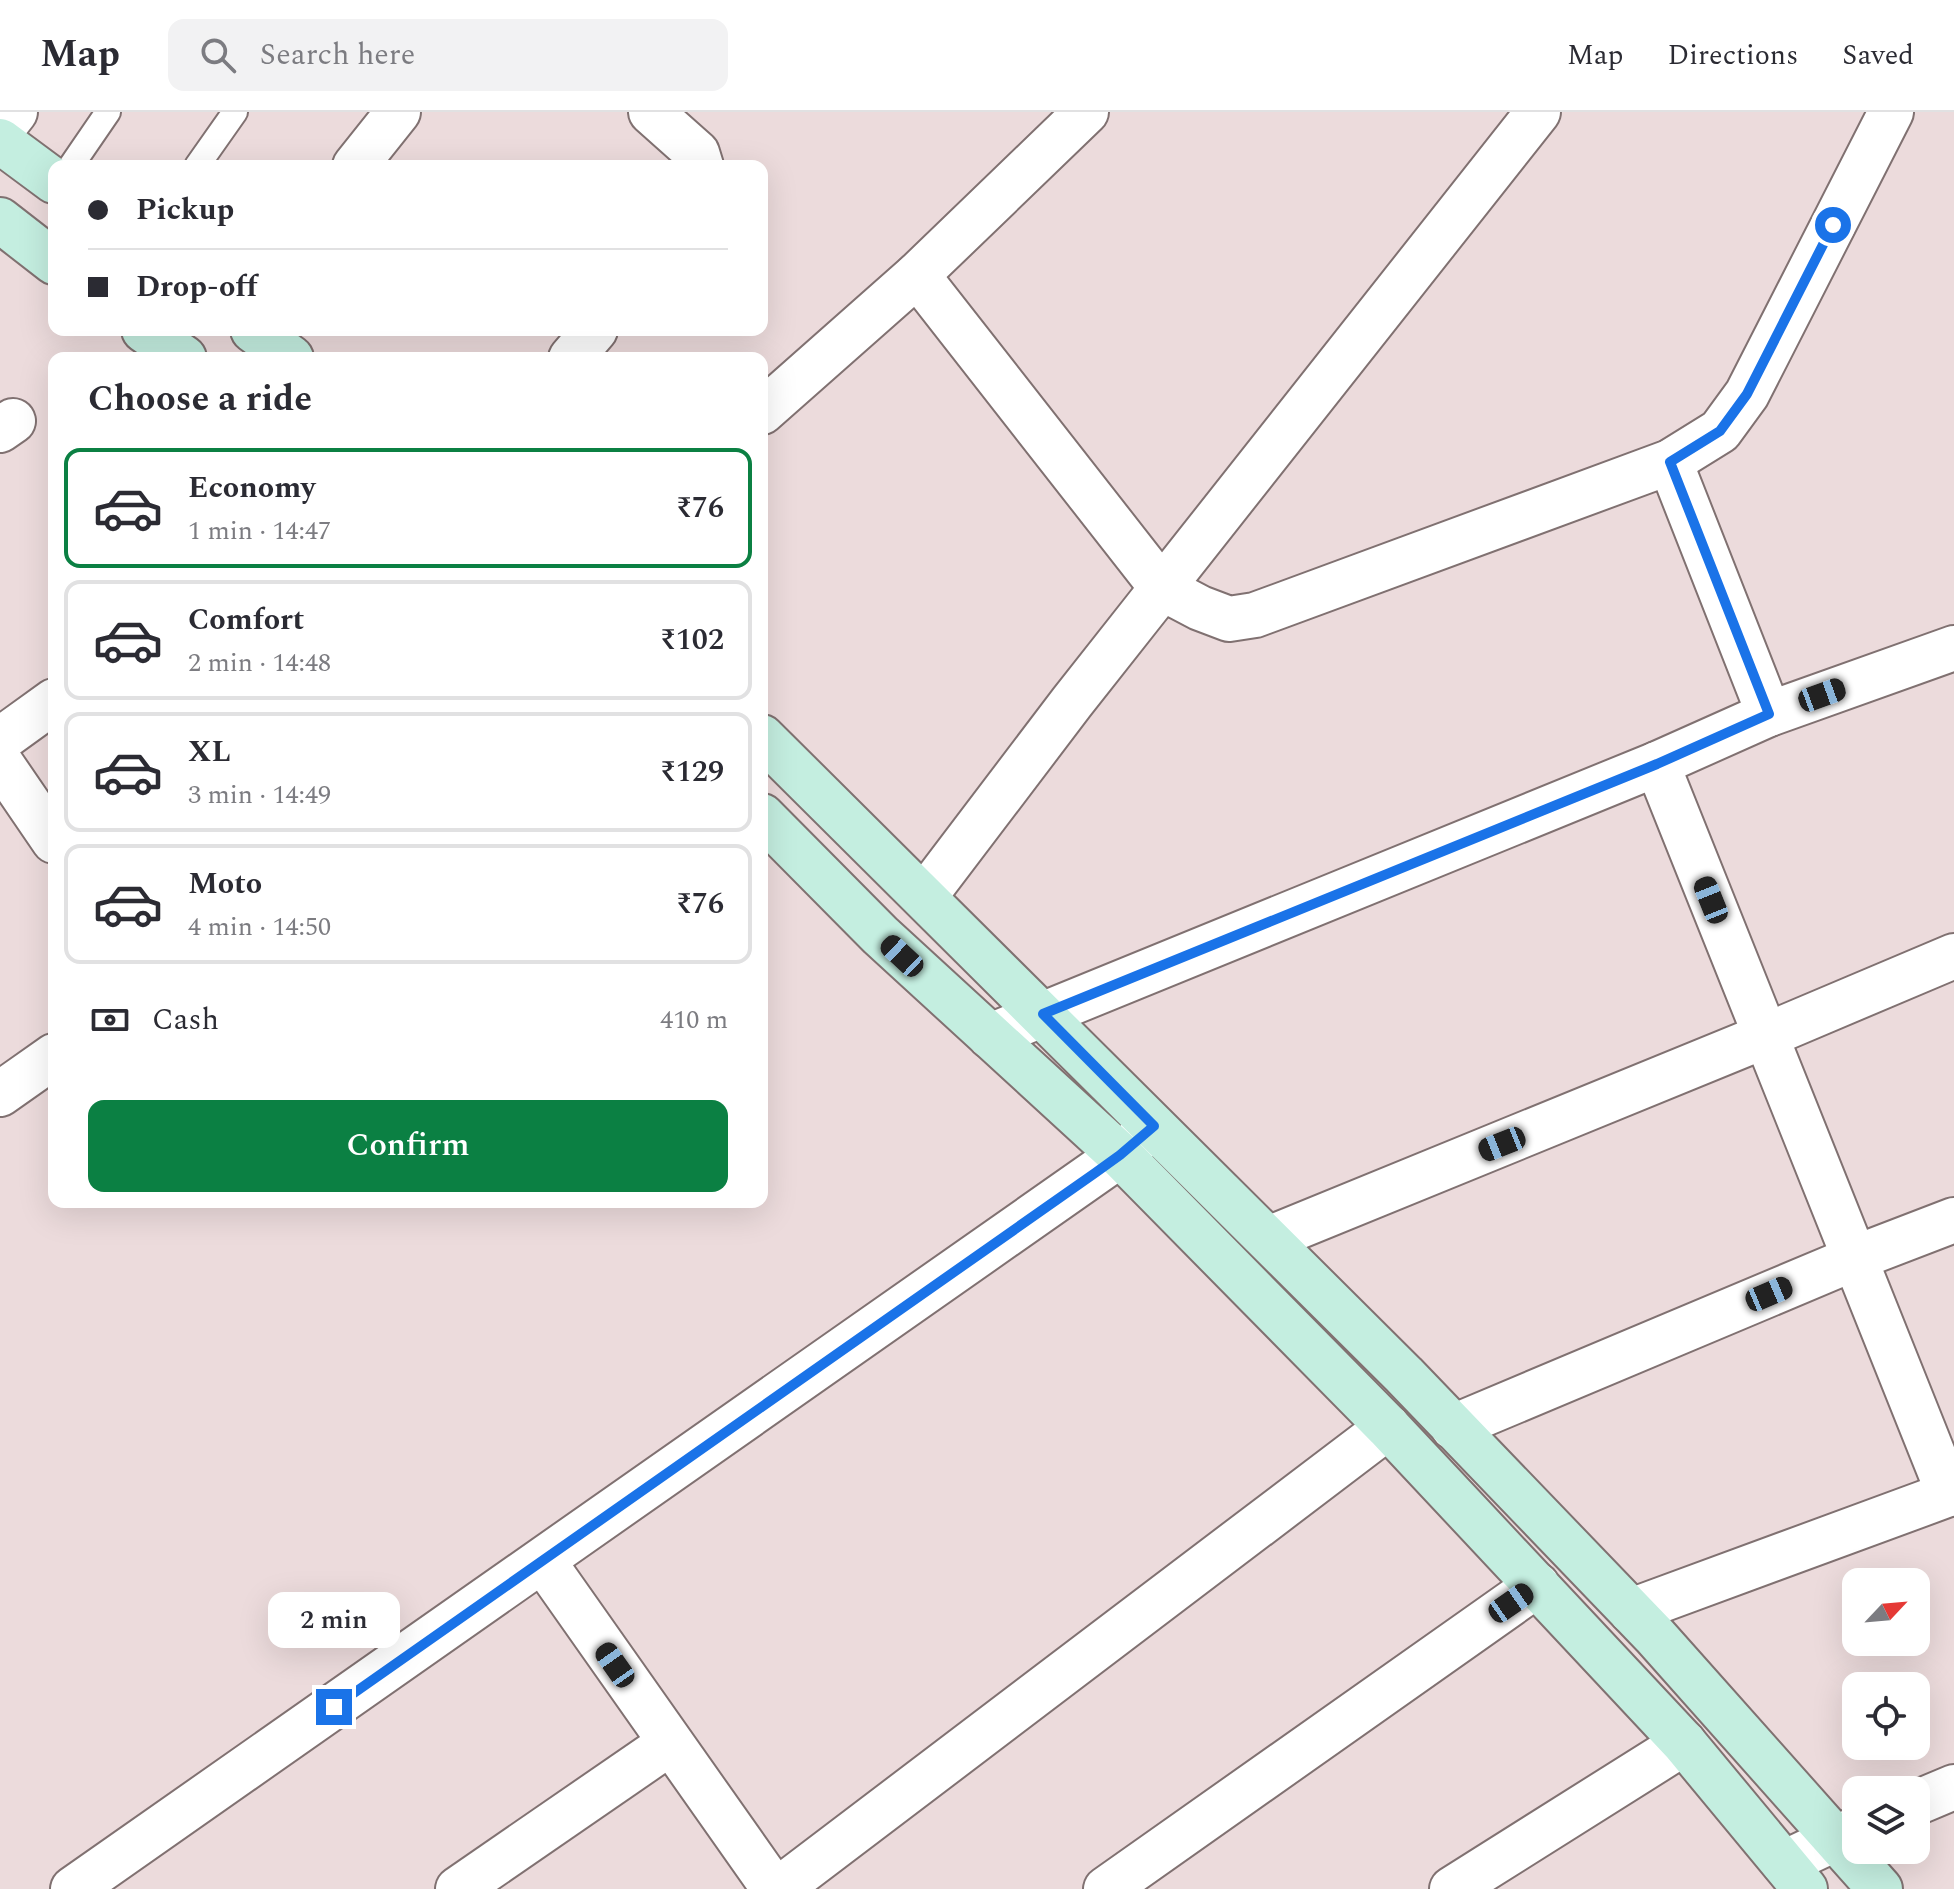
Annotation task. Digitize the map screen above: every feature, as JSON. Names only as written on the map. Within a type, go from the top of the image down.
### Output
[{"type":"street","points":[[0,131],[15,112]]},
{"type":"street","points":[[360,160],[398,112]]},
{"type":"street","points":[[651,112],[697,153],[699,160]]},
{"type":"street","points":[[768,407],[917,275],[1086,112]]},
{"type":"street","points":[[924,897],[1072,702],[1538,112]]},
{"type":"street","points":[[917,275],[1162,588],[1229,619],[1255,615],[1670,462],[1720,431],[1747,394],[1891,112]]},
{"type":"street","points":[[0,141],[48,177]]},
{"type":"street","points":[[0,220],[48,257]]},
{"type":"street","points":[[153,336],[175,352]]},
{"type":"street","points":[[261,336],[283,352]]},
{"type":"street","points":[[576,352],[590,336]]},
{"type":"street","points":[[1670,462],[1769,714]]},
{"type":"street","points":[[990,1036],[1657,764],[1769,714],[1954,648]]},
{"type":"street","points":[[0,740],[48,705]]},
{"type":"street","points":[[768,743],[1268,1239],[1842,1830]]},
{"type":"street","points":[[0,762],[48,832]]},
{"type":"street","points":[[1631,1611],[1951,1493],[1657,764]]},
{"type":"street","points":[[768,822],[880,935],[1120,1155],[1388,1427],[1684,1743],[1795,1876],[1842,1836]]},
{"type":"street","points":[[1268,1239],[1954,956]]},
{"type":"street","points":[[0,1094],[48,1060]]},
{"type":"street","points":[[73,1889],[1120,1155],[1154,1126]]},
{"type":"street","points":[[1453,1427],[1855,1258],[1954,1220]]},
{"type":"street","points":[[543,1561],[776,1889],[1388,1427]]},
{"type":"street","points":[[1106,1889],[1537,1585]]},
{"type":"street","points":[[458,1889],[670,1743]]},
{"type":"street","points":[[1452,1889],[1684,1743]]},
{"type":"street","points":[[1930,1797],[1954,1787]]},
{"type":"street","points":[[1864,1864],[1880,1889]]},
{"type":"lane","points":[[75,160],[108,112]]},
{"type":"lane","points":[[201,160],[235,112]]},
{"type":"route","points":[[334,1707],[1095,1173],[1154,1126],[1043,1014],[1657,764],[1769,714],[1670,462],[1720,431],[1747,394],[1833,225]]}]
